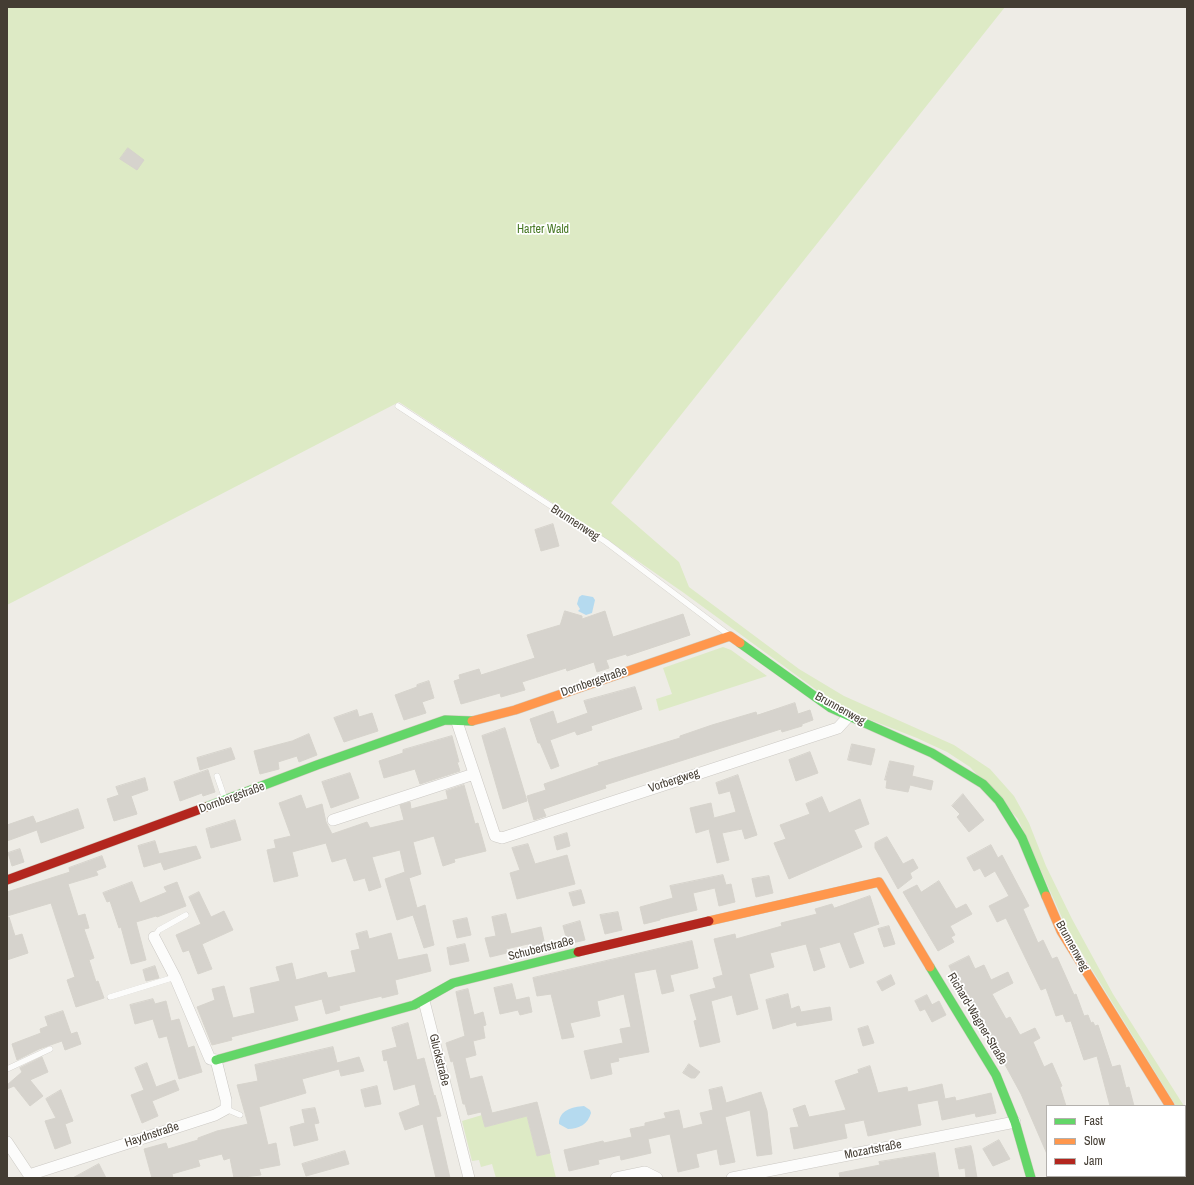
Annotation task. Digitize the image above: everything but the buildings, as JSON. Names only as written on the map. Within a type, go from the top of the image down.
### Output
[{"type":"street","name":"Brunnenweg","points":[[730,636],[807,691],[848,717],[932,753],[958,767],[983,784],[999,801],[1022,838],[1062,930],[1169,1105]]},
{"type":"street","name":"Dornbergstraße","points":[[7,880],[317,765],[445,720],[469,722],[514,710],[730,636]]},
{"type":"street","name":"Vorbergweg","points":[[474,774],[495,836],[502,838],[838,728],[848,717]]},
{"type":"street","points":[[333,820],[474,774],[457,722]]},
{"type":"street","name":"Schubertstraße","points":[[216,1060],[424,1001],[437,991],[453,982],[739,913],[879,882]]},
{"type":"street","name":"Richard-Wagner-Straße","points":[[879,882],[996,1075],[1015,1122],[1031,1178]]},
{"type":"street","points":[[154,937],[175,977],[210,1059],[216,1060],[226,1100],[226,1109]]},
{"type":"street","name":"Gluckstraße","points":[[424,1001],[470,1178]]},
{"type":"street","name":"Haydnstraße","points":[[30,1177],[215,1115],[226,1109]]},
{"type":"street","name":"Mozartstraße","points":[[732,1178],[1015,1122]]},
{"type":"street","points":[[7,1142],[30,1177]]},
{"type":"street","points":[[616,1178],[645,1172],[657,1178]]},
{"type":"lane","name":"Brunnenweg","points":[[398,406],[606,542],[730,636]]},
{"type":"lane","points":[[218,776],[225,800]]},
{"type":"lane","points":[[154,937],[159,930],[186,915]]},
{"type":"lane","points":[[110,997],[175,977]]},
{"type":"lane","points":[[7,1069],[50,1049]]},
{"type":"lane","points":[[226,1109],[240,1115]]},
{"type":"green space","name":"Harter Wald","points":[[7,7],[1005,7],[611,503],[679,562],[689,587],[799,669],[844,696],[954,745],[990,769],[1014,796],[1029,823],[1046,866],[1072,919],[1113,994],[1183,1105],[1175,1105],[1067,929],[1018,819],[970,767],[947,752],[917,738],[863,717],[822,694],[684,593],[586,525],[399,402],[7,605]]},
{"type":"green space","points":[[723,647],[731,650],[767,676],[659,711],[656,699],[672,694],[663,668]]},
{"type":"green space","points":[[482,1115],[485,1127],[527,1116],[537,1156],[550,1153],[556,1178],[496,1178],[492,1164],[481,1167],[479,1160],[472,1161],[462,1121]]},
{"type":"water","points":[[582,595],[593,597],[595,600],[592,613],[586,615],[578,611],[580,609],[577,604],[579,597]]},
{"type":"water","points":[[584,1106],[590,1110],[591,1113],[590,1117],[585,1123],[576,1128],[568,1129],[559,1124],[561,1115],[564,1112],[571,1108]]},
{"type":"traffic: fast","points":[[740,643],[831,708],[932,753],[983,784],[999,801],[1022,838],[1046,896]]},
{"type":"traffic: fast","points":[[206,807],[317,765],[445,720],[472,721]]},
{"type":"traffic: fast","points":[[216,1060],[414,1005],[453,983],[578,952]]},
{"type":"traffic: fast","points":[[930,967],[996,1075],[1015,1122],[1031,1178]]},
{"type":"traffic: slow","points":[[472,721],[515,710],[730,636],[740,643]]},
{"type":"traffic: slow","points":[[709,921],[879,882],[930,967]]},
{"type":"traffic: slow","points":[[1046,896],[1061,931],[1169,1105]]},
{"type":"traffic: jam","points":[[7,880],[206,807]]},
{"type":"traffic: jam","points":[[578,952],[709,921]]}]
